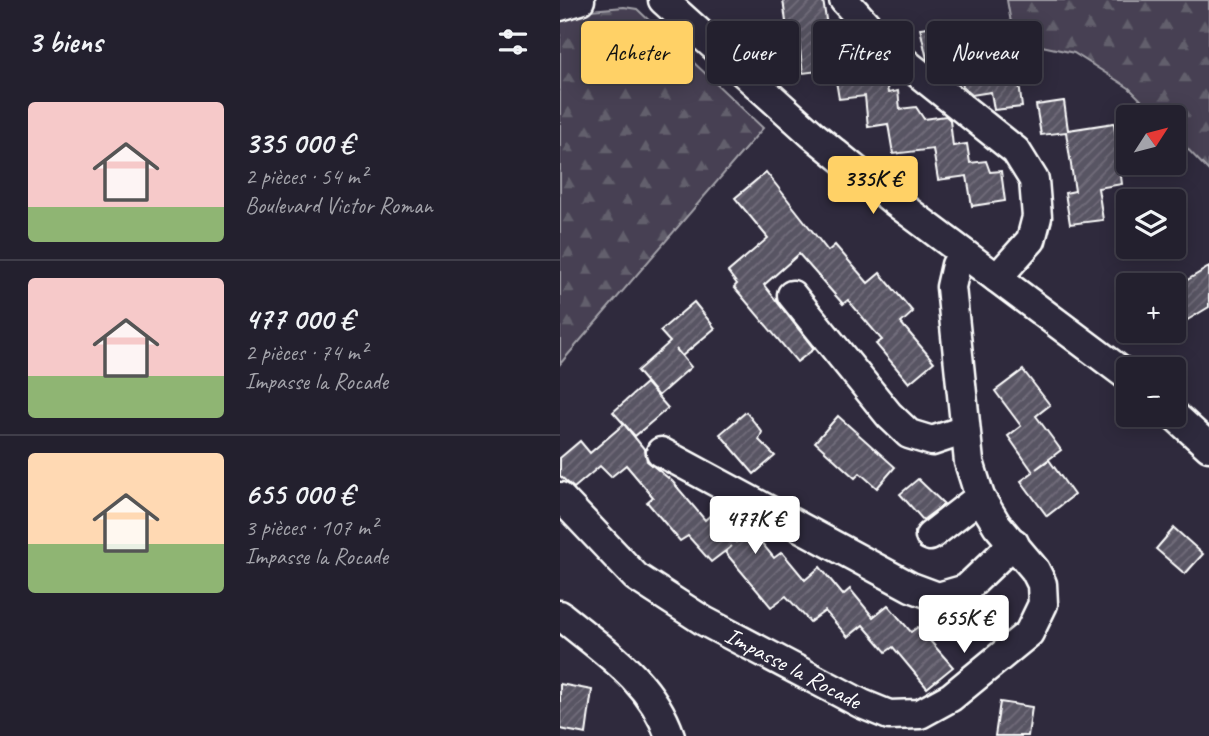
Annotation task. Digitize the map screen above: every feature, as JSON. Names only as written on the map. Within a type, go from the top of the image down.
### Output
[{"type":"street","points":[[560,6],[580,0]]},
{"type":"street","points":[[663,0],[813,135],[963,253],[1116,367]]},
{"type":"street","points":[[844,0],[888,50],[1016,151],[1034,180],[1037,216],[1031,240],[997,278]]},
{"type":"street","name":"Impasse la Rocade","points":[[560,498],[636,577],[704,621],[862,704],[889,715],[920,714],[951,697],[1028,633],[1044,604],[1042,584],[1014,543],[997,525],[980,497],[969,462],[951,287],[956,265],[963,253]]},
{"type":"street","points":[[792,295],[889,415],[909,435],[932,441],[965,430]]},
{"type":"street","points":[[1186,426],[1209,447]]},
{"type":"street","points":[[661,452],[911,587],[938,597],[966,589],[1014,543]]},
{"type":"street","points":[[930,536],[980,497]]},
{"type":"street","points":[[560,615],[631,672],[663,716],[670,736]]},
{"type":"green space","points":[[1007,0],[1209,0],[1209,171],[1186,147],[1186,105],[1146,105],[1129,88],[1074,53],[1042,46],[1042,21],[1011,21]]},
{"type":"green space","points":[[624,7],[637,9],[650,21],[581,21],[581,84],[693,84],[693,62],[707,75],[707,84],[716,84],[763,128],[560,364],[560,18],[590,10]]},
{"type":"building","points":[[783,0],[823,0],[826,21],[813,21],[813,72],[803,73],[799,21],[786,21]]},
{"type":"building","points":[[927,27],[927,59],[920,28]]},
{"type":"building","points":[[836,84],[887,84],[888,93],[898,91],[900,109],[916,107],[924,119],[946,116],[950,120],[953,146],[967,144],[970,163],[986,161],[990,172],[1001,171],[1005,201],[972,206],[967,176],[938,180],[933,149],[893,154],[888,124],[868,127],[865,96],[839,99]]},
{"type":"building","points":[[962,84],[1019,84],[1022,107],[994,110],[991,92],[972,95]]},
{"type":"building","points":[[1064,101],[1068,130],[1114,123],[1116,175],[1121,175],[1122,184],[1098,188],[1103,220],[1070,224],[1065,193],[1075,191],[1066,132],[1041,135],[1036,105]]},
{"type":"building","points":[[766,172],[828,251],[835,245],[868,283],[880,273],[913,312],[901,323],[934,362],[909,383],[876,344],[882,340],[848,300],[843,304],[799,254],[764,285],[814,349],[797,362],[734,287],[737,284],[728,272],[768,238],[735,198]]},
{"type":"building","points":[[1209,267],[1209,307],[1186,321],[1186,281]]},
{"type":"building","points":[[694,302],[715,328],[682,356],[676,349],[691,367],[658,396],[637,371],[670,342],[660,331]]},
{"type":"building","points":[[1023,370],[1050,405],[1036,416],[1061,450],[1036,469],[1049,460],[1074,495],[1047,516],[1021,481],[1033,472],[1008,436],[1021,426],[995,391]]},
{"type":"building","points":[[646,383],[668,408],[635,436],[613,412]]},
{"type":"building","points":[[746,412],[762,432],[759,440],[775,456],[754,474],[720,434]]},
{"type":"building","points":[[838,416],[895,467],[877,488],[860,473],[855,478],[815,442]]},
{"type":"building","points":[[624,424],[645,450],[647,461],[672,481],[705,520],[712,514],[736,542],[751,530],[774,558],[782,552],[805,580],[820,567],[843,595],[850,589],[873,617],[888,605],[911,632],[918,627],[953,667],[927,688],[893,647],[886,652],[863,625],[848,637],[825,611],[810,622],[786,596],[771,607],[725,552],[732,546],[711,562],[688,536],[680,541],[647,502],[653,497],[626,465],[611,477],[600,466],[574,488],[560,476],[560,458],[580,441],[590,453]]},
{"type":"building","points":[[918,479],[944,504],[923,520],[900,494]]},
{"type":"building","points":[[1174,528],[1203,554],[1185,574],[1156,549]]},
{"type":"building","points":[[560,684],[592,690],[586,734],[560,729]]},
{"type":"building","points":[[1000,702],[1032,707],[1028,736],[995,736]]}]
